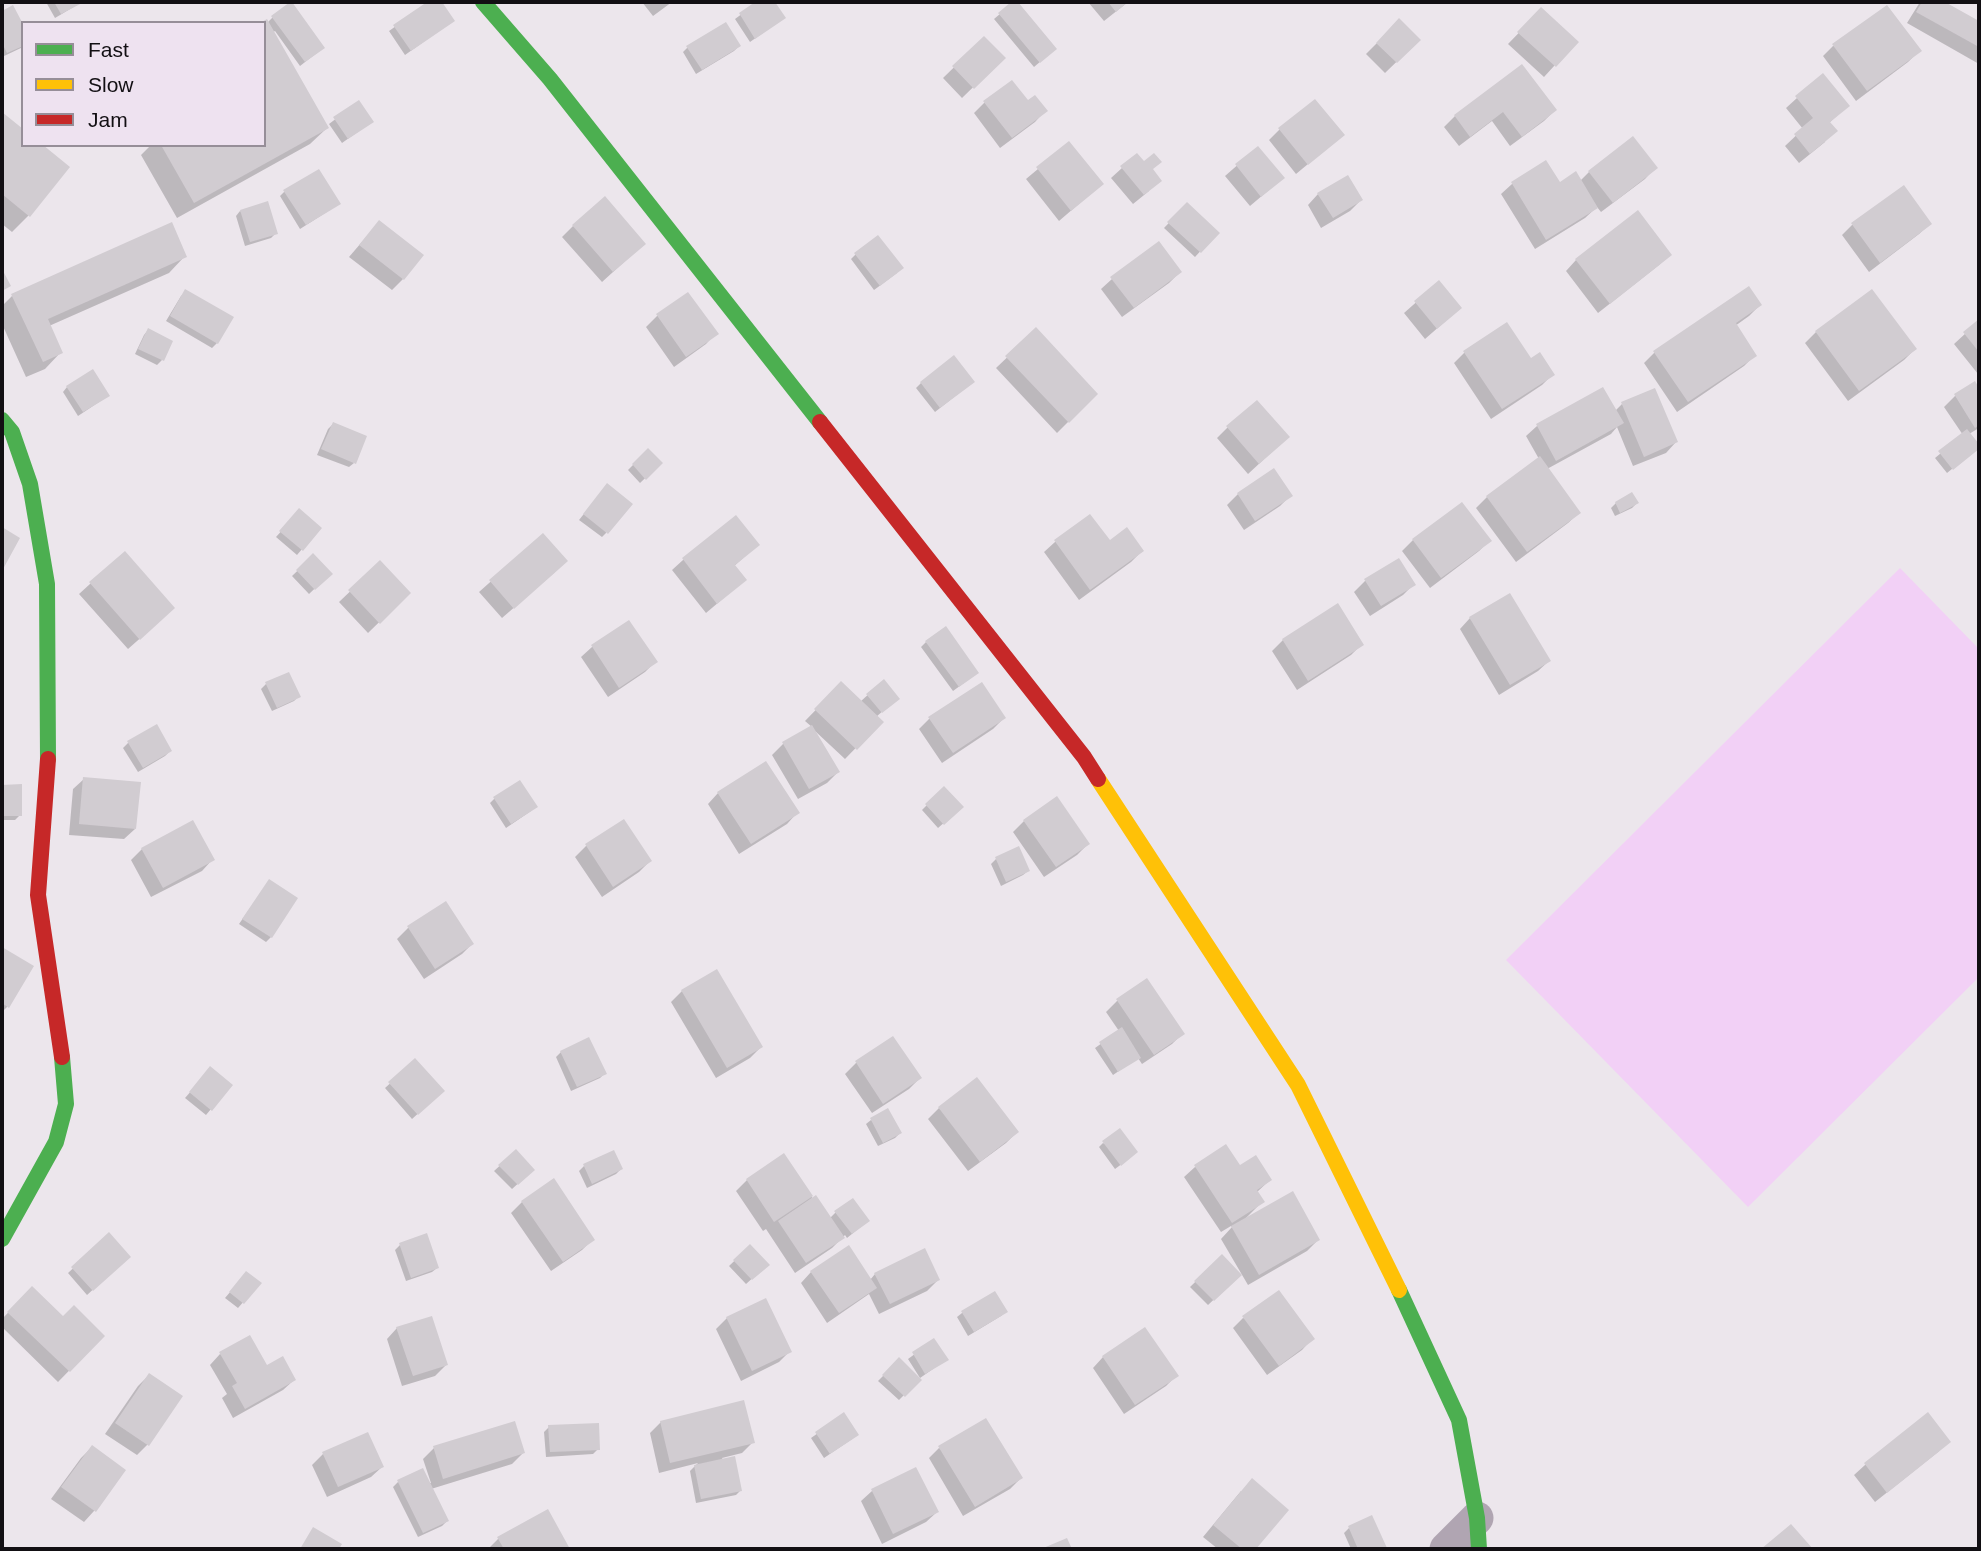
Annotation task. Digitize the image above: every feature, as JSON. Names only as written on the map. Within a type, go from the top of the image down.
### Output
[{"type":"street","points":[[483,2],[559,90],[1084,757],[1298,1085],[1409,1309],[1459,1420],[1478,1534],[1446,1549]]},
{"type":"street","points":[[2,420],[12,432],[30,484],[47,584],[48,754],[38,895],[63,1061],[66,1104],[56,1142],[2,1239]]},
{"type":"shaded area","points":[[1900,568],[1979,649],[1979,977],[1748,1207],[1506,960]]},
{"type":"building","points":[[54,2],[84,2],[61,14]]},
{"type":"building","points":[[290,2],[325,48],[305,62],[271,16]]},
{"type":"building","points":[[427,2],[442,2],[455,21],[411,51],[393,25]]},
{"type":"building","points":[[755,2],[775,2],[786,18],[755,39],[739,13]]},
{"type":"building","points":[[1011,2],[1018,2],[1057,49],[1040,63],[998,13]]},
{"type":"building","points":[[1108,2],[1128,2],[1116,12]]},
{"type":"building","points":[[1922,2],[1945,2],[1979,21],[1979,47],[1916,12]]},
{"type":"building","points":[[13,5],[21,21],[21,47],[7,53],[2,43],[2,11]]},
{"type":"building","points":[[1887,5],[1922,51],[1867,91],[1832,44]]},
{"type":"building","points":[[1541,7],[1579,42],[1556,67],[1517,32]]},
{"type":"building","points":[[1399,18],[1421,40],[1397,63],[1376,43]]},
{"type":"building","points":[[267,19],[329,128],[194,203],[162,147],[266,147],[266,21],[264,21]]},
{"type":"building","points":[[726,22],[741,46],[702,70],[686,46]]},
{"type":"building","points":[[984,36],[1006,58],[974,89],[952,66]]},
{"type":"building","points":[[1522,64],[1557,110],[1522,137],[1503,112],[1470,137],[1454,115]]},
{"type":"building","points":[[1823,73],[1850,106],[1830,122],[1838,131],[1810,154],[1794,134],[1813,118],[1795,96]]},
{"type":"building","points":[[1012,80],[1028,100],[1035,95],[1048,111],[1012,138],[983,101]]},
{"type":"building","points":[[1315,99],[1345,135],[1308,165],[1278,128]]},
{"type":"building","points":[[359,100],[374,122],[348,139],[333,117]]},
{"type":"building","points":[[2,112],[21,127],[21,147],[45,147],[70,167],[30,217],[2,194]]},
{"type":"building","points":[[1633,136],[1658,168],[1613,203],[1588,171]]},
{"type":"building","points":[[1069,141],[1104,184],[1071,211],[1036,167]]},
{"type":"building","points":[[1258,146],[1285,178],[1261,197],[1235,164]]},
{"type":"building","points":[[1137,153],[1144,161],[1154,153],[1162,162],[1153,169],[1162,181],[1144,195],[1120,166]]},
{"type":"building","points":[[1546,160],[1560,182],[1576,171],[1598,208],[1546,240],[1511,182]]},
{"type":"building","points":[[319,169],[341,204],[306,225],[283,190]]},
{"type":"building","points":[[1348,175],[1363,200],[1333,218],[1317,193]]},
{"type":"building","points":[[1904,185],[1932,224],[1880,263],[1851,223]]},
{"type":"building","points":[[605,196],[646,244],[613,272],[572,225]]},
{"type":"building","points":[[268,201],[278,234],[250,242],[240,210]]},
{"type":"building","points":[[1187,202],[1220,233],[1201,253],[1167,222]]},
{"type":"building","points":[[1638,210],[1672,255],[1610,304],[1575,259]]},
{"type":"building","points":[[379,220],[424,255],[404,280],[359,245]]},
{"type":"building","points":[[172,222],[187,257],[48,319],[63,353],[43,362],[11,294]]},
{"type":"building","points":[[878,235],[904,268],[880,286],[854,253]]},
{"type":"building","points":[[1159,241],[1182,272],[1134,308],[1110,277]]},
{"type":"building","points":[[2,269],[11,286],[2,291]]},
{"type":"building","points":[[1439,280],[1462,308],[1437,329],[1414,301]]},
{"type":"building","points":[[1749,286],[1762,305],[1736,323],[1757,356],[1688,402],[1653,351]]},
{"type":"building","points":[[185,289],[234,317],[218,344],[170,316]]},
{"type":"building","points":[[1872,289],[1917,349],[1859,391],[1815,331]]},
{"type":"building","points":[[688,292],[719,334],[686,357],[656,314]]},
{"type":"building","points":[[1979,319],[1979,352],[1963,332]]},
{"type":"building","points":[[1507,322],[1531,358],[1540,352],[1555,375],[1502,409],[1463,351]]},
{"type":"building","points":[[1036,327],[1098,394],[1069,423],[1005,356]]},
{"type":"building","points":[[148,328],[173,341],[164,361],[138,349]]},
{"type":"building","points":[[954,355],[975,382],[940,408],[920,382]]},
{"type":"building","points":[[93,369],[110,396],[83,412],[66,386]]},
{"type":"building","points":[[1975,381],[1979,388],[1979,425],[1975,428],[1954,394]]},
{"type":"building","points":[[1603,387],[1624,423],[1556,461],[1536,424]]},
{"type":"building","points":[[1655,388],[1678,442],[1644,457],[1621,402]]},
{"type":"building","points":[[1257,400],[1290,437],[1259,464],[1226,426]]},
{"type":"building","points":[[333,422],[367,436],[356,464],[321,449]]},
{"type":"building","points":[[1967,429],[1979,444],[1979,449],[1953,470],[1938,451]]},
{"type":"building","points":[[648,448],[663,463],[646,480],[632,464]]},
{"type":"building","points":[[1540,456],[1581,513],[1527,552],[1486,496]]},
{"type":"building","points":[[1274,468],[1293,496],[1255,521],[1237,493]]},
{"type":"building","points":[[607,483],[633,504],[608,534],[583,514]]},
{"type":"building","points":[[1632,492],[1639,503],[1620,513],[1615,502]]},
{"type":"building","points":[[1462,502],[1492,541],[1441,578],[1412,539]]},
{"type":"building","points":[[299,508],[322,528],[303,551],[279,531]]},
{"type":"building","points":[[1090,514],[1110,540],[1127,527],[1144,551],[1090,590],[1054,540]]},
{"type":"building","points":[[736,515],[760,545],[735,565],[747,580],[717,604],[682,558]]},
{"type":"building","points":[[2,527],[20,538],[2,571]]},
{"type":"building","points":[[543,533],[568,561],[514,609],[489,580]]},
{"type":"building","points":[[125,551],[175,608],[140,640],[89,582]]},
{"type":"building","points":[[313,553],[333,574],[315,590],[296,570]]},
{"type":"building","points":[[1399,558],[1416,585],[1381,606],[1364,579]]},
{"type":"building","points":[[380,560],[411,593],[380,624],[348,590]]},
{"type":"building","points":[[1510,593],[1551,661],[1510,685],[1469,617]]},
{"type":"building","points":[[1338,603],[1364,645],[1308,681],[1282,639]]},
{"type":"building","points":[[629,620],[658,662],[619,688],[591,645]]},
{"type":"building","points":[[946,626],[979,673],[959,687],[925,641]]},
{"type":"building","points":[[289,672],[301,697],[277,708],[265,682]]},
{"type":"building","points":[[884,679],[900,699],[882,713],[866,694]]},
{"type":"building","points":[[841,681],[884,722],[857,750],[814,709]]},
{"type":"building","points":[[982,682],[1006,718],[953,753],[928,717]]},
{"type":"building","points":[[157,724],[172,751],[143,768],[127,741]]},
{"type":"building","points":[[812,725],[840,772],[809,789],[782,742]]},
{"type":"building","points":[[766,761],[800,813],[751,844],[717,792]]},
{"type":"building","points":[[83,777],[141,782],[136,829],[79,824]]},
{"type":"building","points":[[520,780],[538,807],[511,824],[493,797]]},
{"type":"building","points":[[22,784],[22,816],[2,816],[2,785]]},
{"type":"building","points":[[944,786],[964,807],[944,825],[925,804]]},
{"type":"building","points":[[1057,796],[1090,844],[1056,867],[1023,820]]},
{"type":"building","points":[[624,819],[652,861],[613,887],[585,844]]},
{"type":"building","points":[[193,820],[215,860],[163,888],[141,848]]},
{"type":"building","points":[[1019,846],[1030,871],[1006,882],[995,857]]},
{"type":"building","points":[[269,879],[298,898],[272,938],[242,919]]},
{"type":"building","points":[[446,901],[474,944],[435,969],[407,926]]},
{"type":"building","points":[[2,947],[34,966],[9,1008],[2,1003]]},
{"type":"building","points":[[717,969],[763,1047],[727,1068],[681,990]]},
{"type":"building","points":[[1147,978],[1185,1034],[1154,1055],[1116,999]]},
{"type":"building","points":[[1122,1027],[1141,1058],[1118,1072],[1099,1042]]},
{"type":"building","points":[[893,1036],[922,1078],[883,1104],[855,1061]]},
{"type":"building","points":[[589,1037],[607,1074],[577,1087],[560,1051]]},
{"type":"building","points":[[415,1058],[445,1091],[418,1115],[388,1082]]},
{"type":"building","points":[[210,1066],[233,1085],[212,1111],[189,1092]]},
{"type":"building","points":[[977,1077],[1019,1132],[980,1162],[938,1107]]},
{"type":"building","points":[[888,1108],[902,1133],[883,1143],[870,1118]]},
{"type":"building","points":[[1120,1128],[1138,1152],[1121,1166],[1102,1141]]},
{"type":"building","points":[[1226,1144],[1240,1165],[1256,1155],[1272,1180],[1257,1190],[1265,1202],[1232,1223],[1194,1165]]},
{"type":"building","points":[[516,1149],[535,1170],[518,1185],[498,1165]]},
{"type":"building","points":[[614,1150],[623,1169],[592,1184],[583,1164]]},
{"type":"building","points":[[784,1153],[813,1196],[774,1222],[746,1179]]},
{"type":"building","points":[[554,1178],[595,1240],[563,1262],[521,1201]]},
{"type":"building","points":[[1293,1191],[1320,1240],[1259,1275],[1231,1226]]},
{"type":"building","points":[[816,1195],[845,1238],[806,1263],[778,1221]]},
{"type":"building","points":[[853,1198],[870,1221],[852,1234],[834,1211]]},
{"type":"building","points":[[109,1232],[131,1257],[93,1291],[71,1267]]},
{"type":"building","points":[[427,1233],[439,1268],[411,1278],[399,1243]]},
{"type":"building","points":[[750,1244],[770,1265],[752,1280],[733,1260]]},
{"type":"building","points":[[849,1245],[877,1288],[839,1313],[810,1271]]},
{"type":"building","points":[[925,1248],[940,1280],[890,1304],[874,1273]]},
{"type":"building","points":[[1222,1254],[1242,1275],[1214,1301],[1194,1281]]},
{"type":"building","points":[[246,1271],[262,1283],[244,1304],[229,1292]]},
{"type":"building","points":[[32,1286],[63,1316],[74,1305],[105,1336],[70,1372],[7,1312]]},
{"type":"building","points":[[1279,1290],[1315,1339],[1279,1366],[1242,1316]]},
{"type":"building","points":[[995,1291],[1008,1312],[974,1332],[961,1311]]},
{"type":"building","points":[[766,1298],[792,1352],[752,1371],[726,1317]]},
{"type":"building","points":[[432,1316],[448,1365],[413,1376],[396,1327]]},
{"type":"building","points":[[1145,1327],[1179,1376],[1135,1405],[1102,1356]]},
{"type":"building","points":[[250,1335],[267,1365],[283,1356],[296,1380],[245,1409],[232,1386],[237,1383],[219,1352]]},
{"type":"building","points":[[934,1338],[949,1360],[925,1374],[912,1352]]},
{"type":"building","points":[[899,1357],[922,1380],[905,1397],[882,1375]]},
{"type":"building","points":[[149,1373],[183,1396],[149,1446],[115,1423]]},
{"type":"building","points":[[744,1400],[755,1443],[670,1463],[660,1421]]},
{"type":"building","points":[[844,1412],[859,1435],[830,1454],[815,1432]]},
{"type":"building","points":[[1928,1412],[1951,1442],[1887,1493],[1864,1463]]},
{"type":"building","points":[[986,1418],[1023,1478],[975,1507],[938,1446]]},
{"type":"building","points":[[515,1421],[525,1453],[443,1479],[433,1446]]},
{"type":"building","points":[[599,1423],[600,1450],[550,1452],[548,1425]]},
{"type":"building","points":[[368,1432],[384,1467],[338,1487],[322,1452]]},
{"type":"building","points":[[92,1445],[126,1470],[96,1512],[61,1487]]},
{"type":"building","points":[[735,1456],[742,1491],[701,1499],[694,1465]]},
{"type":"building","points":[[916,1467],[939,1512],[893,1534],[871,1489]]},
{"type":"building","points":[[423,1468],[449,1521],[423,1533],[397,1480]]},
{"type":"building","points":[[1252,1478],[1289,1510],[1256,1549],[1242,1549],[1213,1525]]},
{"type":"building","points":[[548,1509],[570,1549],[504,1549],[497,1537]]},
{"type":"building","points":[[1372,1515],[1387,1548],[1358,1549],[1348,1526]]},
{"type":"building","points":[[1791,1524],[1813,1549],[1761,1549]]},
{"type":"building","points":[[313,1527],[342,1544],[339,1549],[300,1549]]},
{"type":"building","points":[[1067,1538],[1072,1549],[1041,1549]]},
{"type":"traffic: fast","points":[[483,2],[550,79],[820,422]]},
{"type":"traffic: fast","points":[[2,420],[12,432],[30,484],[47,584],[48,759]]},
{"type":"traffic: fast","points":[[2,1239],[56,1142],[66,1104],[62,1057]]},
{"type":"traffic: fast","points":[[1399,1290],[1459,1420],[1477,1518],[1479,1549]]},
{"type":"traffic: slow","points":[[1098,779],[1298,1085],[1399,1290]]},
{"type":"traffic: jam","points":[[820,422],[1084,757],[1098,779]]},
{"type":"traffic: jam","points":[[48,759],[38,895],[62,1057]]}]
